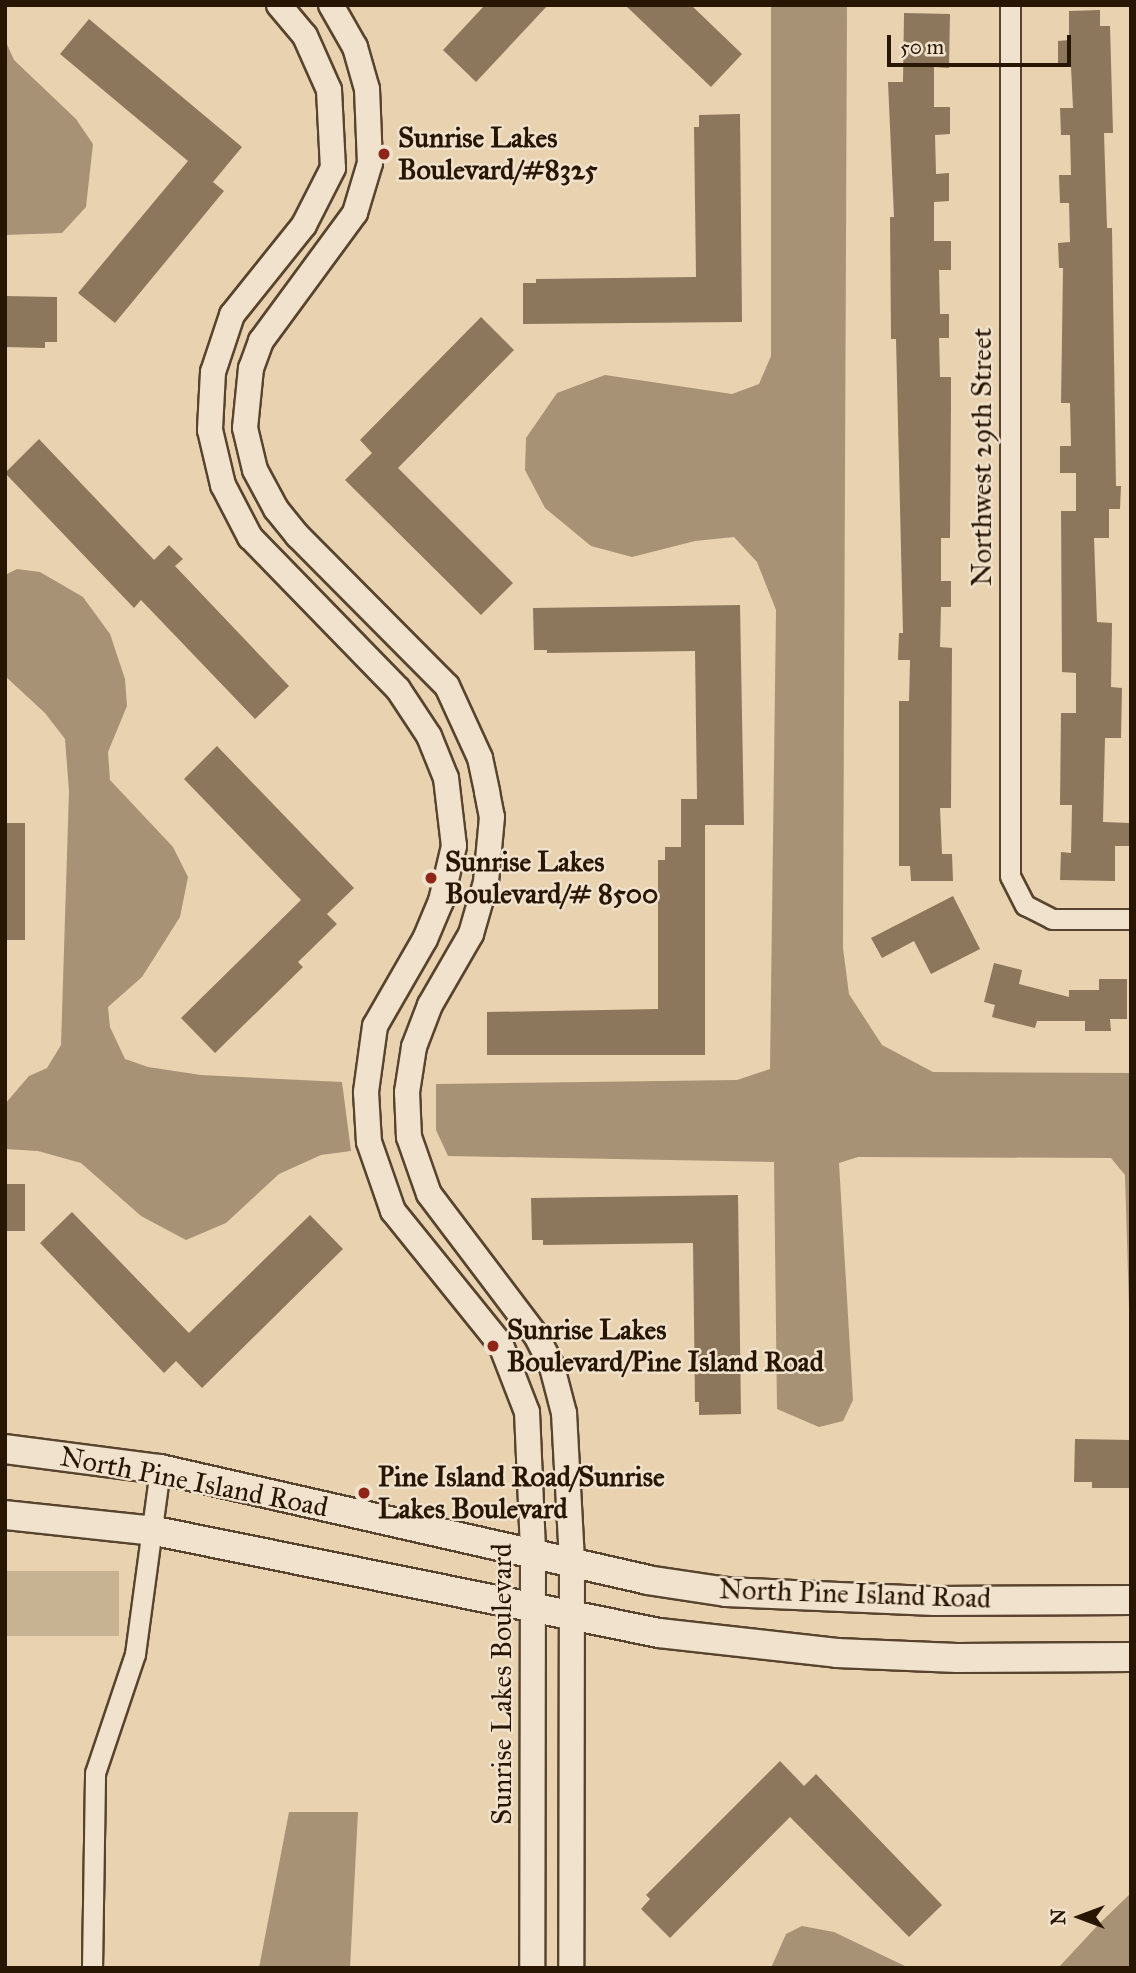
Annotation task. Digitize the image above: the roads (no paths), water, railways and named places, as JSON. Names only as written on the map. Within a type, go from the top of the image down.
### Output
[{"type":"main road","name":"North Pine Island Road","points":[[5,1448],[160,1469],[572,1560],[647,1580],[791,1597],[1131,1600]]},
{"type":"main road","name":"North Pine Island Road","points":[[5,1515],[155,1531],[659,1633],[837,1653],[957,1658],[1131,1657]]},
{"type":"street","name":"Sunrise Lakes Boulevard","points":[[279,5],[305,36],[329,90],[333,168],[304,225],[232,315],[213,372],[210,430],[217,469],[250,537],[398,689],[429,736],[446,778],[454,846],[441,901],[425,939],[375,1026],[366,1092],[369,1142],[393,1211],[501,1345],[520,1389],[531,1439],[532,1968]]},
{"type":"street","points":[[331,5],[355,47],[367,89],[370,163],[355,213],[261,341],[251,368],[245,428],[256,470],[276,509],[298,537],[447,687],[480,758],[492,817],[486,882],[471,934],[430,1004],[414,1047],[407,1092],[409,1137],[429,1194],[537,1337],[552,1367],[567,1432],[572,1560],[571,1968]]},
{"type":"street","name":"Northwest 29th Street","points":[[1010,5],[1010,876],[1025,905],[1052,919],[1131,919]]},
{"type":"street","points":[[92,1968],[95,1773],[135,1654],[155,1531],[160,1469]]},
{"type":"place","name":"Sunrise Lakes Boulevard/#8325","points":[[384,154]]},
{"type":"place","name":"Sunrise Lakes Boulevard/# 8500","points":[[431,878]]},
{"type":"place","name":"Sunrise Lakes Boulevard/Pine Island Road","points":[[493,1346]]},
{"type":"place","name":"Pine Island Road/Sunrise Lakes Boulevard","points":[[364,1493]]}]
